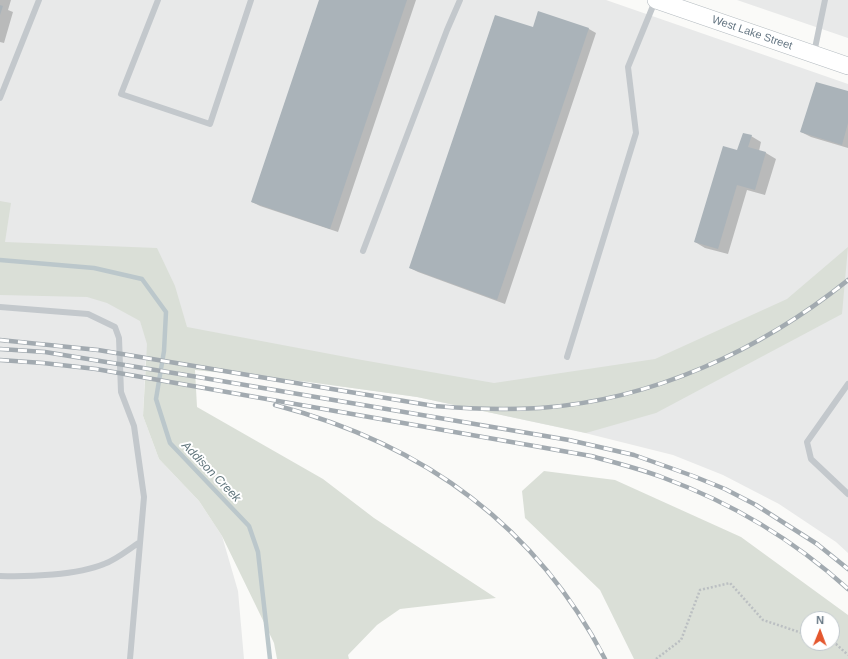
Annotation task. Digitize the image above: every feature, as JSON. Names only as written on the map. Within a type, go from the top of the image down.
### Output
[{"type":"main road","name":"West Lake Street","points":[[656,0],[848,66]]},
{"type":"lane","points":[[0,98],[39,0]]},
{"type":"lane","points":[[158,0],[121,94],[210,124],[251,0]]},
{"type":"lane","points":[[363,251],[447,30],[460,0]]},
{"type":"lane","points":[[567,357],[636,133],[628,67],[656,0]]},
{"type":"lane","points":[[814,54],[825,0]]},
{"type":"lane","points":[[0,307],[88,314],[116,327],[119,338],[121,392],[134,426],[144,497],[130,659]]},
{"type":"lane","points":[[848,384],[807,442],[811,459],[848,494]]},
{"type":"lane","points":[[0,576],[14,577],[74,572],[104,564],[140,542]]},
{"type":"path","points":[[656,659],[681,640],[700,590],[730,583],[763,620],[800,632]]},
{"type":"path","points":[[840,648],[848,655]]},
{"type":"shaded area","points":[[0,0],[606,0],[848,84],[848,553],[836,542],[779,504],[723,475],[673,455],[585,433],[417,397],[309,382],[146,355],[143,416],[159,459],[199,501],[222,536],[238,591],[244,659],[0,659]]},
{"type":"shaded area","points":[[737,0],[848,0],[848,38]]},
{"type":"shaded area","points":[[0,201],[11,203],[5,242],[157,248],[175,286],[187,327],[494,383],[655,359],[787,299],[848,247],[842,314],[656,413],[586,433],[417,397],[309,382],[195,370],[197,407],[323,479],[374,518],[496,598],[400,609],[377,625],[348,655],[349,659],[277,659],[274,643],[222,536],[199,501],[159,459],[143,416],[147,344],[140,321],[107,303],[87,297],[0,295]]},
{"type":"shaded area","points":[[544,471],[615,480],[741,537],[848,615],[848,659],[634,659],[600,590],[525,518],[522,491]]},
{"type":"building","points":[[319,0],[407,0],[330,229],[251,202]]},
{"type":"building","points":[[0,5],[3,6],[0,15]]},
{"type":"building","points":[[538,11],[589,28],[497,300],[409,268],[495,15],[533,27]]},
{"type":"building","points":[[816,82],[848,91],[848,123],[842,145],[800,132]]},
{"type":"building","points":[[743,133],[752,135],[748,147],[766,152],[755,190],[737,185],[718,249],[694,242],[723,146],[737,150]]},
{"type":"waterway","name":"Addison Creek","points":[[0,260],[94,268],[142,279],[166,312],[164,351],[156,399],[170,443],[249,526],[258,552],[270,659]]},
{"type":"railway","points":[[0,340],[98,350],[434,406],[487,409],[540,408],[582,403],[624,394],[664,382],[704,367],[742,349],[779,328],[848,280]]},
{"type":"railway","points":[[0,349],[45,352],[198,377],[569,440],[634,455],[725,489],[756,505],[817,544],[848,569]]},
{"type":"railway","points":[[0,360],[96,369],[591,456],[664,478],[738,511],[784,539],[828,571],[848,589]]},
{"type":"railway","points":[[275,405],[328,421],[378,442],[425,466],[468,496],[508,529],[544,568],[577,611],[605,659]]}]
